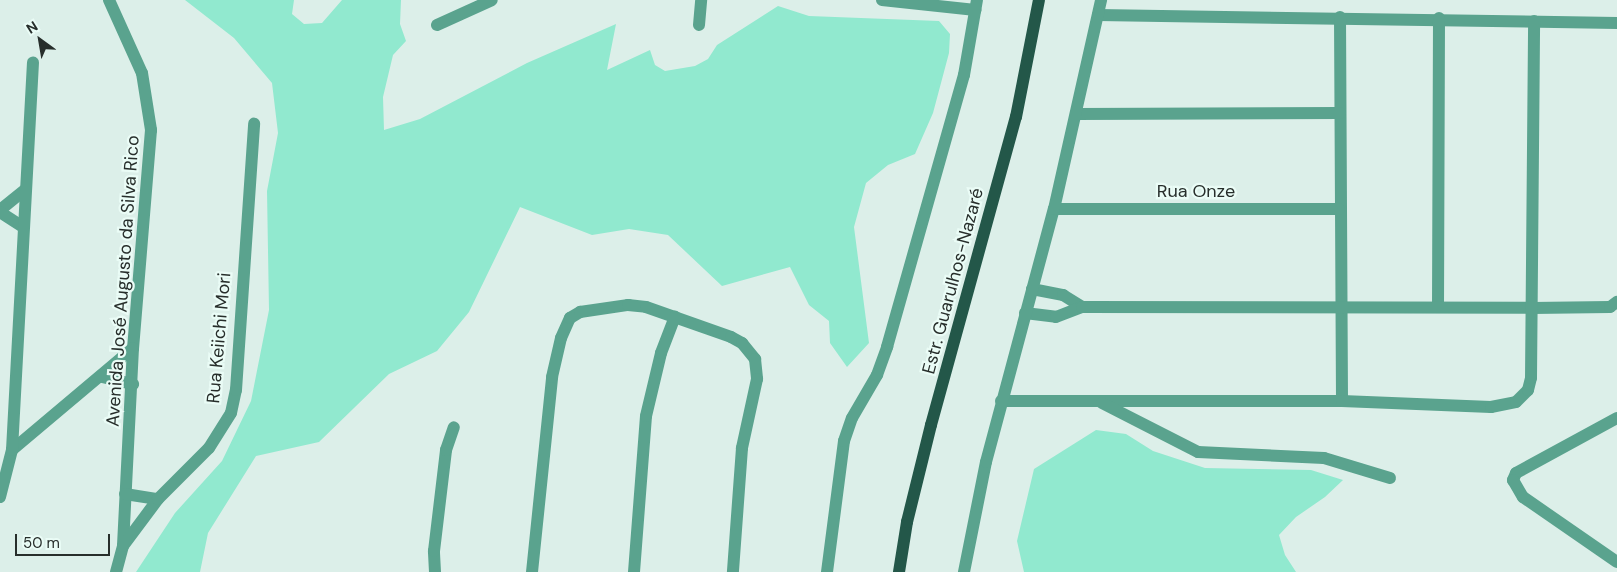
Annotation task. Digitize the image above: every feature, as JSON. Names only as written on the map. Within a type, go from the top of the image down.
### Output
[{"type":"main road","name":"Estr. Guarulhos-Nazaré","points":[[899,572],[906,522],[1016,117],[1039,0]]},
{"type":"street","name":"Avenida José Augusto da Silva Rico","points":[[109,0],[142,73],[152,130],[133,348],[133,384],[123,546],[116,572]]},
{"type":"street","points":[[437,24],[492,0]]},
{"type":"street","points":[[699,25],[701,0]]},
{"type":"street","points":[[827,572],[844,441],[852,418],[877,375],[887,346],[964,75],[976,5],[882,0]]},
{"type":"street","points":[[964,572],[1001,401],[1054,209],[1077,114],[1101,0]]},
{"type":"street","points":[[1098,15],[1440,18],[1617,22]]},
{"type":"street","points":[[1340,17],[1339,209],[1342,401]]},
{"type":"street","points":[[1438,307],[1440,18]]},
{"type":"street","points":[[1001,401],[1102,403],[1342,401],[1491,407],[1516,402],[1528,390],[1530,378],[1534,21]]},
{"type":"street","points":[[0,497],[12,450],[33,64]]},
{"type":"street","points":[[1077,114],[1340,113]]},
{"type":"street","name":"Rua Keiichi Mori","points":[[123,546],[158,499],[209,448],[231,413],[236,390],[254,124]]},
{"type":"street","points":[[23,226],[0,211],[25,190]]},
{"type":"street","name":"Rua Onze","points":[[1054,209],[1339,209]]},
{"type":"street","points":[[1032,289],[1063,294],[1082,307]]},
{"type":"street","points":[[1025,313],[1056,317],[1082,307],[1532,308],[1610,307],[1617,302]]},
{"type":"street","points":[[532,572],[552,377],[566,326],[580,312],[628,305],[646,307],[742,342],[755,359],[758,368],[742,448],[734,572]]},
{"type":"street","points":[[634,572],[646,416],[661,353],[675,317]]},
{"type":"street","points":[[12,450],[102,377],[133,348]]},
{"type":"street","points":[[102,377],[133,384]]},
{"type":"street","points":[[1102,403],[1198,452],[1324,458],[1390,478]]},
{"type":"street","points":[[1617,418],[1516,473],[1513,480],[1523,498],[1617,562]]},
{"type":"street","points":[[436,572],[434,551],[446,450],[454,426]]},
{"type":"street","points":[[125,494],[158,499]]},
{"type":"green space","points":[[185,0],[294,0],[292,14],[304,24],[322,23],[342,0],[401,0],[400,24],[406,41],[393,55],[383,97],[384,130],[420,119],[527,63],[616,24],[607,70],[650,50],[655,65],[665,71],[695,66],[708,59],[717,45],[778,6],[809,16],[939,21],[950,34],[949,53],[933,113],[915,154],[888,165],[866,183],[854,227],[869,343],[847,367],[830,343],[829,321],[809,305],[790,267],[722,286],[668,235],[629,229],[592,235],[520,207],[469,312],[437,351],[389,374],[319,442],[256,456],[208,533],[200,572],[136,572],[175,513],[222,461],[251,401],[269,310],[267,191],[278,133],[272,83],[234,38]]},
{"type":"green space","points":[[1096,430],[1126,434],[1153,451],[1205,468],[1311,470],[1343,480],[1325,497],[1296,517],[1279,535],[1285,555],[1296,572],[1024,572],[1017,541],[1034,469]]}]
